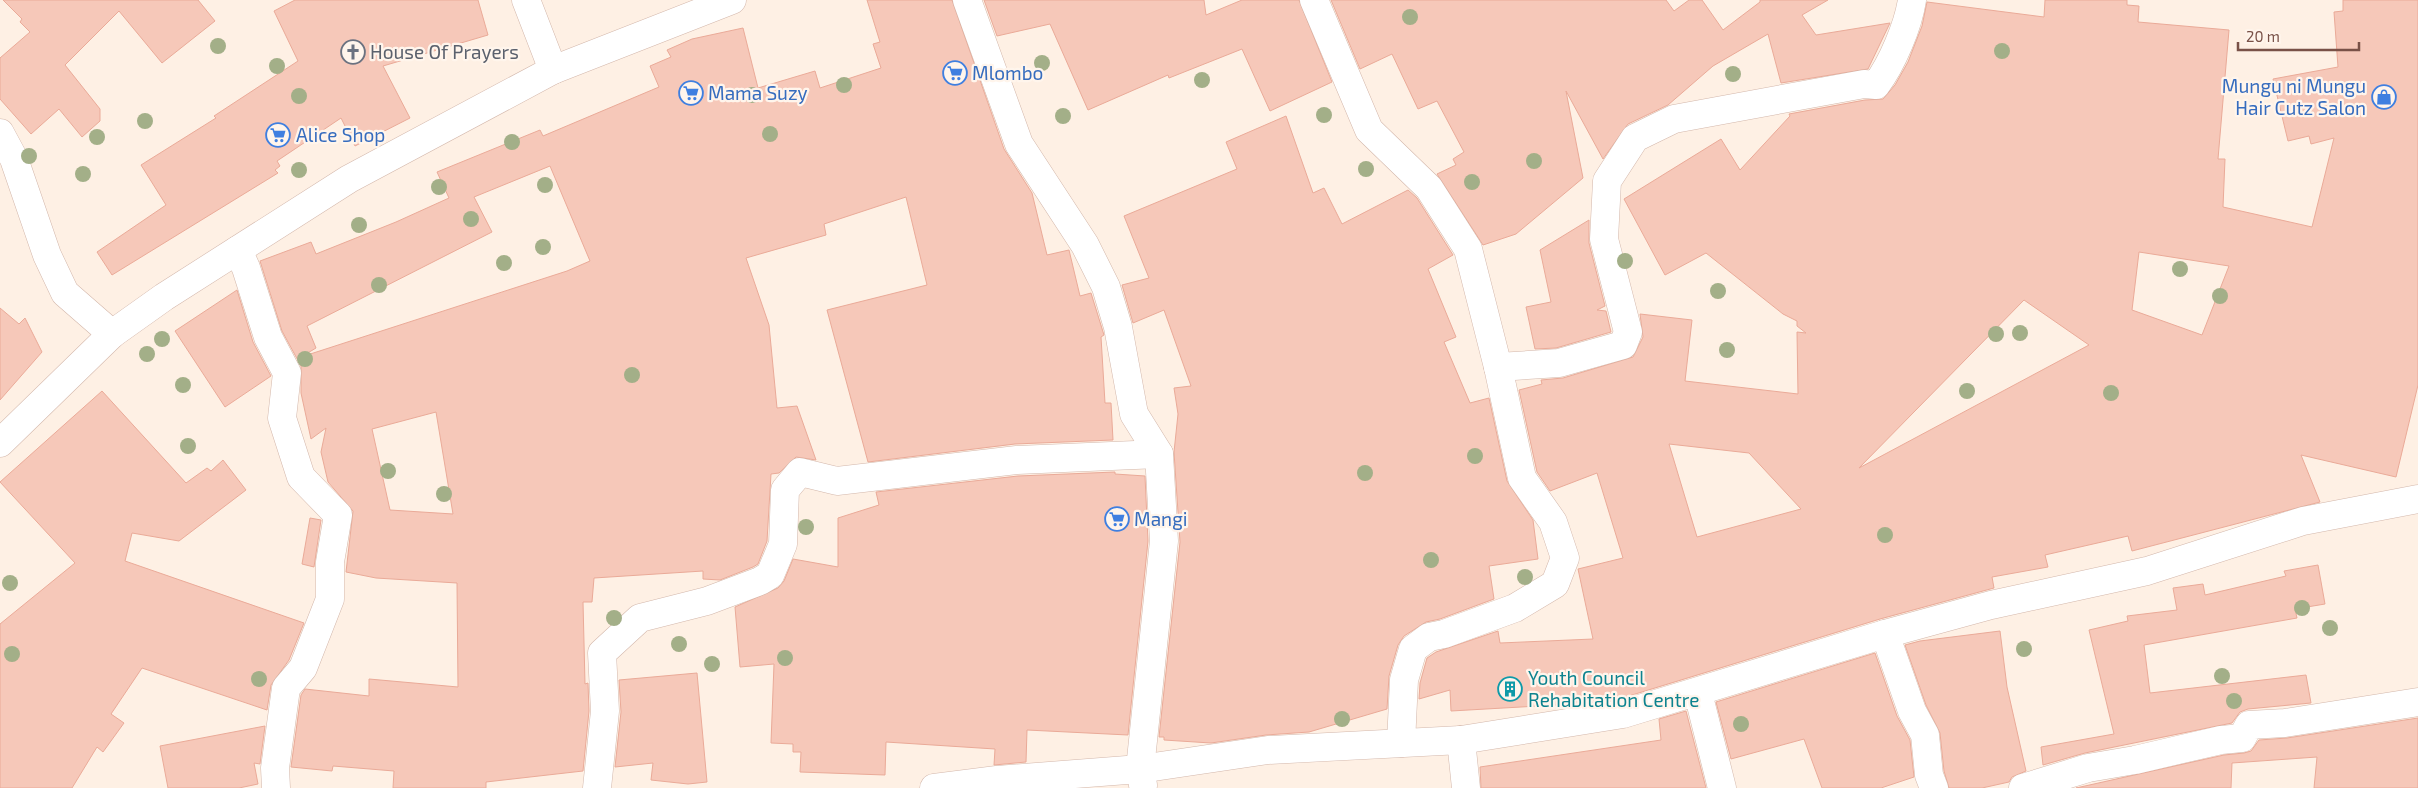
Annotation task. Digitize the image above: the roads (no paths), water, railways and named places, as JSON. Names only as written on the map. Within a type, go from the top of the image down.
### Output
[{"type":"street","points":[[526,0],[553,70]]},
{"type":"street","points":[[0,443],[112,334],[164,296],[349,179],[553,70],[732,0]]},
{"type":"street","points":[[967,0],[1019,144],[1084,245],[1106,287],[1118,327],[1134,414],[1159,454],[1164,540],[1142,779]]},
{"type":"street","points":[[1314,0],[1369,130],[1429,188],[1468,249],[1498,367],[1522,478],[1553,522],[1565,558],[1555,584],[1515,608],[1444,634],[1429,636],[1413,649],[1404,680],[1401,743]]},
{"type":"street","points":[[1498,367],[1559,363],[1623,345],[1628,332],[1604,239],[1607,181],[1635,138],[1674,119],[1864,84],[1876,85],[1883,76],[1909,17],[1912,0]]},
{"type":"street","points":[[0,133],[14,158],[47,255],[65,293],[112,334]]},
{"type":"street","points":[[238,250],[246,268],[268,337],[287,373],[282,418],[301,477],[338,516],[330,562],[330,599],[303,668],[286,688],[275,768],[276,788]]},
{"type":"street","points":[[597,788],[605,711],[602,653],[640,618],[707,601],[760,581],[770,575],[783,544],[785,490],[800,472],[837,481],[1017,460],[1159,454]]},
{"type":"street","points":[[934,788],[997,780],[1142,779],[1268,750],[1461,740],[1624,714],[1885,634],[1991,606],[2147,571],[2303,521],[2418,499]]},
{"type":"street","points":[[1885,634],[1912,710],[1925,735],[1929,776],[1934,788]]},
{"type":"street","points":[[1698,692],[1722,788]]},
{"type":"street","points":[[2023,788],[2088,768],[2135,760],[2221,740],[2242,738],[2249,725],[2285,723],[2418,702]]},
{"type":"street","points":[[1461,740],[1466,788]]},
{"type":"place","name":"House Of Prayers","points":[[353,52]]},
{"type":"place","name":"Mlombo","points":[[955,73]]},
{"type":"place","name":"Mama Suzy","points":[[691,93]]},
{"type":"place","name":"Mungu ni Mungu Hair Cutz Salon","points":[[2384,97]]},
{"type":"place","name":"Alice Shop","points":[[278,135]]},
{"type":"place","name":"Mangi","points":[[1117,519]]},
{"type":"place","name":"Youth Council Rehabitation Centre","points":[[1510,689]]}]
